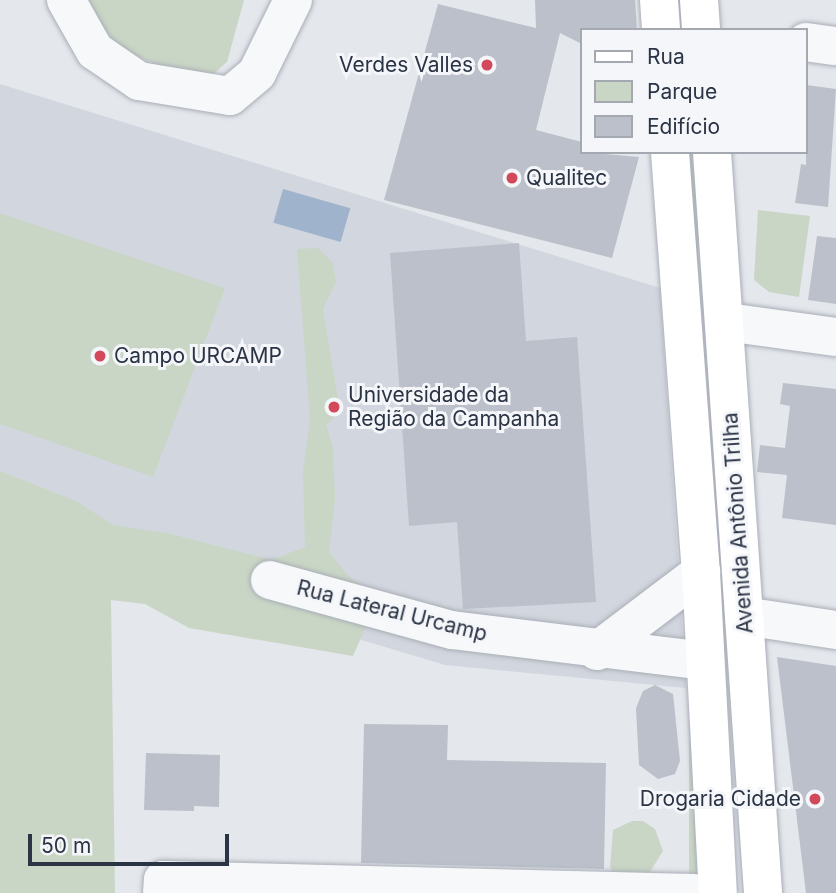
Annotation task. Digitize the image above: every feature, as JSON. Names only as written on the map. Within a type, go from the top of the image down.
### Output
[{"type":"main road","name":"Avenida Antônio Trilha","points":[[670,154],[701,572],[718,893]]},
{"type":"main road","name":"Avenida Antônio Trilha","points":[[712,154],[726,322],[763,893]]},
{"type":"street","points":[[66,0],[95,51],[139,81],[230,96],[257,73],[293,0]]},
{"type":"street","points":[[660,19],[703,22]]},
{"type":"street","points":[[808,42],[836,46]]},
{"type":"street","points":[[726,322],[836,337]]},
{"type":"street","points":[[597,651],[701,572]]},
{"type":"street","name":"Rua Lateral Urcamp","points":[[270,580],[452,630],[597,651],[704,662]]},
{"type":"street","points":[[744,616],[836,630]]},
{"type":"street","points":[[162,893],[163,880],[694,893]]},
{"type":"shaded area","name":"Universidade da Região da Campanha","points":[[0,84],[660,288],[686,688],[445,665],[120,567],[0,525]]},
{"type":"green space","points":[[89,0],[244,0],[227,62],[211,76],[176,73],[127,52],[106,33]]},
{"type":"green space","points":[[689,154],[698,154],[698,893],[689,893]]},
{"type":"green space","points":[[758,210],[810,216],[799,297],[769,292],[754,280]]},
{"type":"green space","name":"Campo URCAMP","points":[[0,213],[225,288],[153,477],[0,424]]},
{"type":"green space","points":[[318,248],[333,263],[336,282],[323,309],[340,411],[326,425],[333,447],[335,499],[329,552],[348,576],[379,597],[353,656],[189,628],[145,604],[111,600],[115,893],[0,893],[0,471],[76,501],[113,525],[167,533],[272,560],[305,547],[303,471],[310,419],[297,249]]},
{"type":"green space","points":[[632,821],[643,821],[655,829],[663,851],[648,875],[615,875],[610,867],[613,830]]},
{"type":"water","points":[[283,189],[350,208],[341,242],[273,223]]},
{"type":"building","name":"Qualitec","points":[[535,0],[635,0],[637,28],[580,28],[580,43],[560,33],[536,130],[580,141],[580,154],[639,157],[612,258],[384,200],[438,4],[536,28]]},
{"type":"building","points":[[808,85],[836,89],[828,207],[795,203],[801,164],[806,165]]},
{"type":"building","points":[[817,236],[836,238],[836,304],[808,300]]},
{"type":"building","points":[[519,243],[526,341],[577,337],[596,602],[463,609],[457,522],[409,526],[390,253]]},
{"type":"building","points":[[783,383],[836,389],[836,525],[782,518],[787,475],[757,472],[760,445],[785,448],[790,406],[780,404]]},
{"type":"building","points":[[777,657],[836,666],[836,893],[806,893]]},
{"type":"building","points":[[655,685],[673,694],[680,761],[675,774],[658,779],[639,765],[636,708],[643,691]]},
{"type":"building","points":[[364,724],[448,725],[447,760],[606,763],[604,869],[361,863]]},
{"type":"building","points":[[146,753],[220,755],[219,807],[194,806],[194,811],[144,810]]},
{"type":"place","name":"Verdes Valles","points":[[487,65]]},
{"type":"place","name":"Qualitec","points":[[512,178]]},
{"type":"place","name":"Campo URCAMP","points":[[100,356]]},
{"type":"place","name":"Universidade da Região da Campanha","points":[[334,407]]},
{"type":"place","name":"Drogaria Cidade","points":[[815,799]]}]
